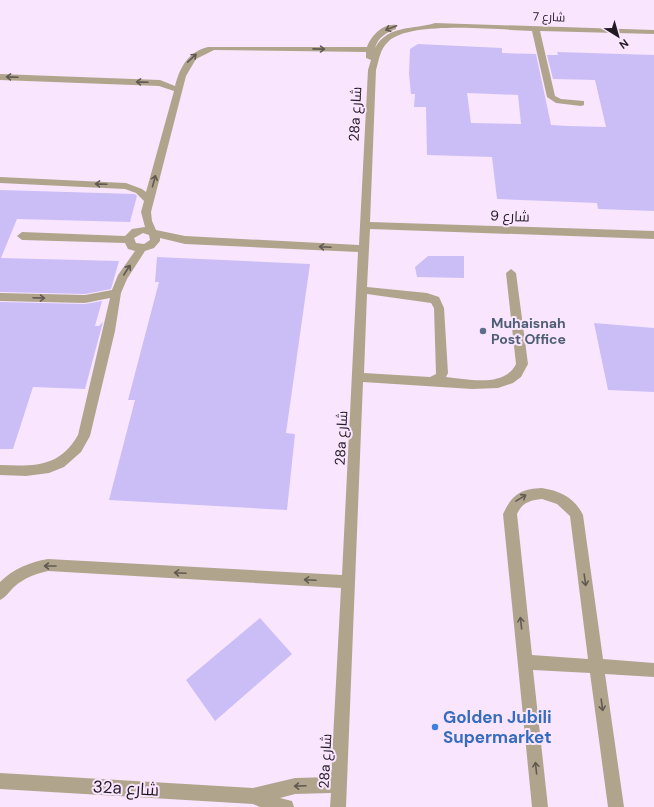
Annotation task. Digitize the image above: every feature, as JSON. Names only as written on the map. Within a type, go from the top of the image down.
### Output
[{"type":"street","points":[[0,470],[33,472],[51,468],[68,458],[80,444],[84,436],[109,331],[116,293],[122,278],[147,246],[155,241],[146,217],[149,200],[189,59],[197,53],[209,49],[370,50],[377,36],[392,27],[415,23],[443,26]]},
{"type":"street","name":"شارع 7","points":[[443,26],[654,32]]},
{"type":"street","name":"28a شارع","points":[[372,70],[377,52],[387,38],[406,30],[443,26]]},
{"type":"street","points":[[536,29],[551,97],[559,102],[581,103]]},
{"type":"street","name":"28a شارع","points":[[338,807],[363,290],[372,70],[370,50]]},
{"type":"street","points":[[0,77],[160,83],[170,84],[179,90]]},
{"type":"street","points":[[0,180],[126,186],[139,191],[149,200]]},
{"type":"street","name":"شارع 9","points":[[365,225],[654,235]]},
{"type":"street","points":[[128,240],[129,236],[142,230],[185,240],[364,249]]},
{"type":"street","points":[[22,236],[128,240]]},
{"type":"street","points":[[128,240],[132,246],[165,244],[185,240]]},
{"type":"street","points":[[359,377],[427,382],[436,381],[497,384],[508,381],[518,374],[522,364],[511,273]]},
{"type":"street","points":[[363,290],[427,297],[435,300],[439,308],[442,373],[436,381]]},
{"type":"street","points":[[0,297],[84,299],[116,293]]},
{"type":"street","points":[[540,807],[510,514],[516,502],[528,494],[555,496],[560,498],[570,504],[576,515],[616,807]]},
{"type":"street","points":[[0,593],[20,574],[39,566],[48,565],[349,582]]},
{"type":"street","points":[[525,662],[654,670]]},
{"type":"street","name":"32a شارع","points":[[0,781],[253,796],[295,786],[339,785]]},
{"type":"street","name":"32a شارع","points":[[253,796],[275,805],[286,807]]},
{"type":"building","points":[[418,44],[502,48],[502,53],[536,54],[551,125],[606,127],[595,80],[553,79],[547,55],[558,55],[557,52],[654,55],[654,211],[598,209],[597,203],[497,199],[492,157],[427,155],[426,107],[414,107],[415,94],[411,94],[409,74],[410,49]],"holes":[[[467,93],[518,95],[521,124],[471,123]]]},
{"type":"building","points":[[0,190],[135,194],[137,196],[130,222],[17,219],[1,258],[119,261],[111,289],[85,294],[0,292]]},
{"type":"building","points":[[428,256],[464,256],[464,278],[417,277],[415,267]]},
{"type":"building","points":[[157,257],[310,264],[286,433],[295,434],[287,510],[109,500],[135,400],[128,400],[159,282],[155,282]]},
{"type":"building","points":[[102,301],[95,326],[99,326],[103,322],[85,389],[33,387],[13,449],[0,449],[0,302],[85,304]]},
{"type":"building","points":[[594,323],[654,328],[654,392],[608,390]]},
{"type":"building","points":[[260,618],[292,654],[215,721],[186,680]]},
{"type":"place","name":"Muhaisnah Post Office","points":[[483,331]]},
{"type":"place","name":"Golden Jubili Supermarket","points":[[435,727]]}]
